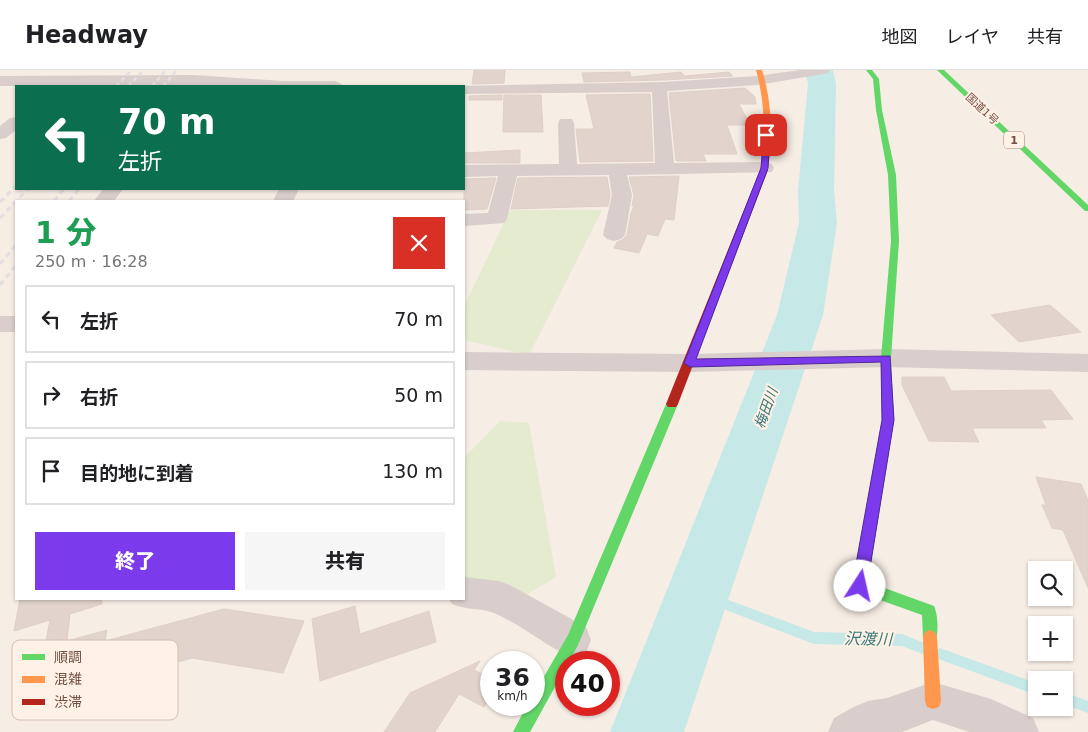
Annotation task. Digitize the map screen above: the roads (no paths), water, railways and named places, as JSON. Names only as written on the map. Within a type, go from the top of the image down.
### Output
[{"type":"main road","points":[[869,70],[876,79],[879,110],[892,175],[895,241],[886,358],[888,420],[860,586],[929,611],[932,690]]},
{"type":"main road","name":"国道1号","points":[[940,70],[1088,210]]},
{"type":"main road","points":[[522,732],[574,640],[690,363],[764,168],[767,118],[765,76]]},
{"type":"street","points":[[100,82],[113,70]]},
{"type":"street","points":[[462,84],[549,90],[659,87],[823,70]]},
{"type":"street","points":[[0,81],[65,84],[188,79],[269,85]]},
{"type":"street","points":[[659,87],[665,170]]},
{"type":"street","points":[[566,122],[568,170]]},
{"type":"street","points":[[0,134],[15,123]]},
{"type":"street","points":[[465,171],[764,168]]},
{"type":"street","points":[[614,235],[622,195],[617,170]]},
{"type":"street","points":[[465,220],[497,219],[509,171]]},
{"type":"street","points":[[465,361],[690,363],[886,358],[1088,362]]},
{"type":"street","points":[[465,593],[498,597],[574,640]]},
{"type":"street","points":[[848,732],[868,721],[889,725],[932,690],[1019,732]]},
{"type":"waterway","name":"梅田川","points":[[647,732],[800,315],[818,223],[816,191],[822,84],[819,70]]},
{"type":"waterway","name":"沢渡川","points":[[699,594],[814,638],[902,640],[923,648]]},
{"type":"waterway","name":"沢渡川","points":[[940,654],[1028,686]]},
{"type":"waterway","name":"沢渡川","points":[[1073,701],[1088,707]]},
{"type":"railway","points":[[117,85],[132,70]]},
{"type":"railway","points":[[129,85],[144,70]]},
{"type":"railway","points":[[153,85],[166,70]]},
{"type":"railway","points":[[164,85],[177,70]]},
{"type":"railway","points":[[0,202],[15,187]]},
{"type":"railway","points":[[17,200],[27,190]]},
{"type":"railway","points":[[55,200],[63,190]]},
{"type":"railway","points":[[70,200],[78,190]]},
{"type":"railway","points":[[0,218],[15,202]]},
{"type":"railway","points":[[0,264],[15,246]]},
{"type":"railway","points":[[0,285],[15,266]]}]
